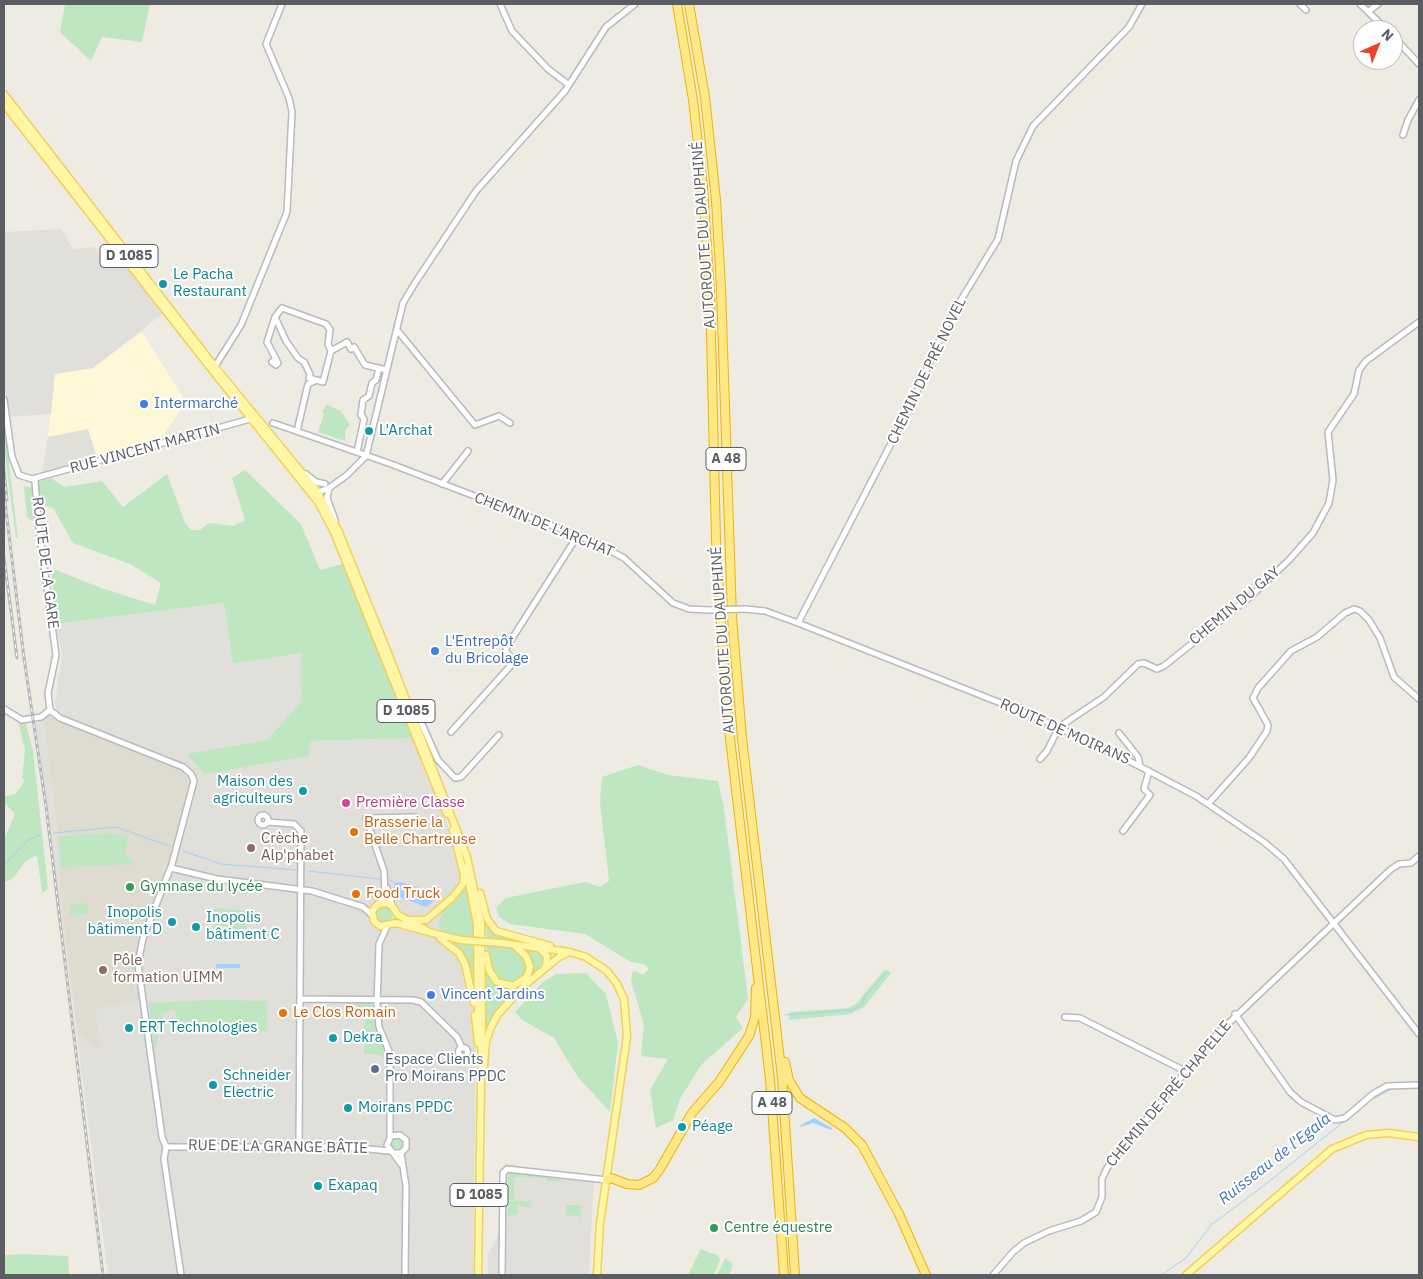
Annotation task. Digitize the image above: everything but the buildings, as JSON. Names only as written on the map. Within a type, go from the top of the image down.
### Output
[{"type":"highway","name":"AUTOROUTE DU DAUPHINÉ","points":[[677,4],[693,100],[703,187],[710,293],[716,539],[722,640],[729,730],[774,1114],[784,1275]]},
{"type":"highway","name":"AUTOROUTE DU DAUPHINÉ","points":[[689,4],[706,106],[718,236],[727,534],[736,678],[776,1024],[788,1146],[795,1275]]},
{"type":"highway","points":[[607,1180],[616,1179],[634,1186],[653,1178],[692,1113],[719,1082],[746,1041],[752,1030],[756,1010],[754,931]]},
{"type":"highway","points":[[776,1024],[787,1075],[794,1090],[807,1104],[845,1128],[862,1145],[899,1214],[926,1275]]},
{"type":"main road","name":"D 1085","points":[[4,94],[213,369]]},
{"type":"main road","name":"D 1085","points":[[4,104],[213,369],[315,492],[334,532],[457,835],[473,875],[481,923],[482,1021],[479,1115],[478,1275]]},
{"type":"main road","name":"D 1085","points":[[254,418],[292,461],[315,492],[338,530],[408,705],[457,835],[468,876],[477,924],[480,1057]]},
{"type":"main road","points":[[408,920],[426,920],[459,892],[464,875],[457,835]]},
{"type":"main road","points":[[473,875],[487,919],[496,931],[586,957],[607,971],[621,991],[626,1005],[627,1036],[600,1223],[598,1275]]},
{"type":"main road","points":[[480,1057],[474,997],[465,964],[450,943],[426,930],[408,920],[396,913],[392,906],[387,903],[378,904],[372,915],[376,924],[426,930],[461,940],[501,942],[570,952]]},
{"type":"main road","points":[[389,925],[396,913]]},
{"type":"main road","points":[[481,923],[489,970],[497,982],[508,986],[523,981],[530,967],[523,952],[513,944]]},
{"type":"main road","points":[[539,948],[547,956],[546,968]]},
{"type":"main road","points":[[479,1115],[486,1041],[490,1027],[510,1000],[559,957],[570,952]]},
{"type":"main road","points":[[1186,1275],[1332,1149],[1366,1135],[1388,1133],[1419,1137]]},
{"type":"street","points":[[213,369],[241,325],[288,212],[292,112],[289,98],[266,44],[282,4]]},
{"type":"street","points":[[500,4],[512,31],[548,69],[569,85]]},
{"type":"street","points":[[315,492],[336,482],[352,471],[366,456],[403,303],[476,191],[569,85],[601,34],[614,20],[635,4]]},
{"type":"street","name":"CHEMIN DE PRÉ NOVEL","points":[[798,623],[913,401],[947,322],[998,239],[1016,161],[1033,126],[1129,27],[1142,4]]},
{"type":"street","points":[[1300,4],[1306,10]]},
{"type":"street","points":[[1360,4],[1378,20]]},
{"type":"street","points":[[1369,11],[1378,4]]},
{"type":"street","points":[[1403,47],[1419,64]]},
{"type":"street","points":[[1403,135],[1408,120],[1419,100]]},
{"type":"street","points":[[275,317],[294,352],[304,362],[310,374],[309,378],[324,382],[331,351],[328,344],[330,330],[326,324],[282,308],[275,317],[267,342],[276,358]]},
{"type":"street","name":"CHEMIN DU GAY","points":[[1059,727],[1104,697],[1138,664],[1144,663],[1155,669],[1162,667],[1250,597],[1289,560],[1313,532],[1329,503],[1333,480],[1328,432],[1354,394],[1359,370],[1366,361],[1419,322]]},
{"type":"street","points":[[397,330],[475,425],[499,416],[510,423]]},
{"type":"street","points":[[331,351],[347,342],[351,348],[354,347],[365,365],[387,370]]},
{"type":"street","points":[[357,452],[364,419],[361,415],[363,400],[369,396],[372,383],[376,380],[379,368]]},
{"type":"street","points":[[297,431],[308,384],[317,380]]},
{"type":"street","name":"ROUTE DE LA GARE","points":[[4,400],[12,457],[18,475],[34,481],[56,655],[48,693],[50,710]]},
{"type":"street","name":"RUE VINCENT MARTIN","points":[[32,479],[254,418]]},
{"type":"street","name":"CHEMIN DE L'ARCHAT","points":[[273,423],[357,452],[578,535],[624,558],[673,604],[689,609],[765,611],[798,623]]},
{"type":"street","points":[[442,484],[468,452]]},
{"type":"street","points":[[292,461],[316,482],[325,487]]},
{"type":"street","points":[[325,487],[338,530]]},
{"type":"street","points":[[451,732],[513,663],[513,659],[506,652],[506,648],[578,535]]},
{"type":"street","points":[[1208,804],[1249,758],[1267,731],[1268,725],[1253,698],[1258,688],[1296,647],[1317,638],[1345,613],[1354,609],[1360,611],[1369,620],[1380,638],[1394,677],[1419,699]]},
{"type":"street","name":"ROUTE DE MOIRANS","points":[[798,623],[1059,727],[1139,765],[1208,804],[1264,842],[1284,859],[1419,1034]]},
{"type":"street","points":[[399,694],[408,705],[414,704],[438,760],[455,778],[461,777],[500,735]]},
{"type":"street","points":[[4,710],[22,720],[42,717],[50,710],[60,718],[183,767],[191,774],[194,781],[193,791],[171,868],[143,938],[138,964],[162,1137],[166,1147],[164,1159],[181,1275]]},
{"type":"street","points":[[1040,759],[1047,751],[1059,727]]},
{"type":"street","points":[[1119,733],[1138,757],[1139,765]]},
{"type":"street","points":[[1123,831],[1150,795],[1144,789],[1149,771]]},
{"type":"street","points":[[392,906],[384,871],[366,818],[416,817]]},
{"type":"street","points":[[268,822],[294,824],[301,830],[299,1147]]},
{"type":"street","points":[[1334,923],[1396,865],[1411,863],[1419,856]]},
{"type":"street","points":[[171,868],[217,879],[301,889],[363,907],[372,915]]},
{"type":"street","points":[[363,907],[378,904],[384,898],[386,883]]},
{"type":"street","name":"CHEMIN DE PRÉ CHAPELLE","points":[[993,1275],[1013,1252],[1024,1243],[1049,1231],[1081,1221],[1096,1212],[1101,1203],[1102,1179],[1107,1168],[1185,1071],[1235,1014],[1334,923]]},
{"type":"street","points":[[376,924],[379,944],[377,999],[379,1027],[390,1054],[389,1139],[392,1152],[404,1169]]},
{"type":"street","points":[[379,944],[389,925]]},
{"type":"street","points":[[301,999],[377,999],[421,1002],[457,1037],[462,1048]]},
{"type":"street","points":[[1235,1014],[1290,1092],[1301,1102],[1335,1120],[1344,1118],[1373,1094],[1387,1086],[1419,1085]]},
{"type":"street","points":[[1065,1017],[1080,1018],[1185,1071]]},
{"type":"street","points":[[389,1124],[398,1134],[404,1137],[407,1143],[405,1150],[401,1153],[392,1152]]},
{"type":"street","points":[[377,1148],[398,1134]]},
{"type":"street","name":"RUE DE LA GRANGE BÂTIE","points":[[166,1147],[377,1148],[392,1152]]},
{"type":"street","points":[[401,1153],[406,1186],[405,1275]]},
{"type":"street","points":[[502,1275],[504,1173],[506,1169],[607,1180]]},
{"type":"shaded area","points":[[61,229],[73,249],[94,247],[104,263],[121,256],[165,312],[93,368],[55,374],[51,414],[8,417],[4,382],[4,232]]},
{"type":"shaded area","points":[[142,332],[186,402],[158,443],[97,458],[88,429],[48,437],[55,374],[93,368]]},
{"type":"shaded area","points":[[88,429],[97,458],[42,474],[48,437]]},
{"type":"shaded area","points":[[224,603],[233,664],[301,653],[303,701],[267,740],[187,754],[310,741],[412,738],[464,864],[474,917],[477,978],[473,1275],[108,1275],[36,724],[56,709],[55,701],[62,655],[56,624]]},
{"type":"shaded area","points":[[49,716],[181,770],[190,780],[171,858],[166,864],[163,864],[161,869],[165,874],[139,942],[136,965],[137,981],[132,982],[134,992],[139,991],[140,1001],[95,1008],[101,1047],[94,1048],[82,1034],[78,1034],[61,898],[57,823],[44,719]]},
{"type":"shaded area","points":[[505,1164],[594,1177],[589,1275],[488,1275],[488,1254],[497,1238],[500,1227],[500,1169]]},
{"type":"green space","points":[[65,4],[150,4],[142,42],[102,37],[91,61],[60,32]]},
{"type":"green space","points":[[327,405],[341,411],[350,425],[345,430],[345,441],[318,432],[324,414],[322,411]]},
{"type":"green space","points":[[4,421],[18,538],[16,538],[4,449]]},
{"type":"green space","points":[[245,470],[301,524],[320,570],[342,564],[392,681],[412,738],[310,741],[309,756],[205,774],[187,754],[267,740],[302,701],[301,653],[233,664],[224,603],[56,624],[51,568],[101,588],[155,605],[161,583],[130,564],[73,543],[53,508],[40,504],[38,482],[51,478],[64,487],[102,481],[123,507],[167,474],[185,523],[191,530],[200,530],[209,523],[233,526],[245,520],[232,478]]},
{"type":"green space","points":[[24,486],[32,487],[35,517],[31,521],[27,517]]},
{"type":"green space","points":[[18,721],[25,722],[33,750],[48,889],[42,893],[37,855],[26,861],[13,878],[4,883],[4,840],[15,814],[4,802],[4,797],[15,794],[25,781],[22,778],[25,750]]},
{"type":"green space","points":[[638,765],[668,775],[718,781],[724,808],[748,999],[736,1017],[743,1028],[701,1065],[680,1099],[673,1120],[656,1128],[650,1090],[668,1059],[641,1056],[644,1025],[631,981],[633,970],[643,975],[649,969],[644,964],[631,962],[585,934],[510,924],[499,917],[496,908],[506,898],[585,882],[600,887],[609,881],[600,803],[602,777]]},
{"type":"green space","points":[[114,833],[128,838],[124,856],[132,859],[132,864],[61,868],[58,836]]},
{"type":"green space","points":[[468,883],[476,938],[442,932],[439,926],[445,908],[457,897],[465,884]]},
{"type":"green space","points":[[87,903],[88,913],[70,916],[69,906]]},
{"type":"green space","points":[[381,907],[387,907],[392,912],[390,921],[381,923],[376,918],[376,912]]},
{"type":"green space","points":[[214,908],[246,911],[246,936],[214,935]]},
{"type":"green space","points":[[485,920],[488,924],[531,943],[487,938]]},
{"type":"green space","points":[[456,944],[477,945],[475,997],[467,962]]},
{"type":"green space","points":[[487,945],[512,947],[520,952],[527,966],[526,973],[520,980],[513,983],[498,979],[493,974],[487,956]]},
{"type":"green space","points":[[524,948],[536,950],[543,954],[546,959],[545,964],[528,981],[532,965]]},
{"type":"green space","points":[[885,969],[891,973],[864,1007],[851,1014],[789,1020],[789,1012],[848,1008],[856,1004]]},
{"type":"green space","points":[[486,971],[512,990],[513,994],[494,1017],[486,1032],[484,973]]},
{"type":"green space","points":[[586,973],[606,994],[618,1042],[610,1112],[578,1077],[554,1038],[522,1020],[515,1012],[543,982],[556,974]]},
{"type":"green space","points":[[213,1000],[267,1001],[267,1031],[184,1031],[168,1035],[176,1022],[177,1014],[175,1010],[171,1009],[162,1015],[155,1053],[149,1003]]},
{"type":"green space","points":[[356,1001],[370,1002],[373,1005],[375,1032],[384,1046],[385,1058],[379,1054],[364,1054],[365,1012],[357,1007]]},
{"type":"green space","points":[[397,1137],[402,1139],[404,1144],[402,1149],[397,1151],[392,1149],[390,1144],[392,1139]]},
{"type":"green space","points":[[510,1173],[560,1179],[562,1181],[547,1181],[547,1178],[514,1177],[514,1200],[508,1199],[508,1175]]},
{"type":"green space","points":[[508,1201],[531,1201],[530,1208],[518,1205],[517,1215],[508,1215]]},
{"type":"green space","points":[[566,1205],[581,1205],[580,1222],[579,1216],[566,1215]]},
{"type":"green space","points":[[701,1249],[719,1256],[720,1260],[714,1275],[688,1275]]},
{"type":"green space","points":[[4,1255],[68,1256],[69,1275],[4,1275]]},
{"type":"green space","points":[[725,1258],[733,1264],[729,1275],[717,1275]]},
{"type":"water","points":[[400,882],[431,893],[433,902],[426,907],[397,896],[393,889],[395,883]]},
{"type":"water","points":[[216,964],[240,964],[240,968],[216,968]]},
{"type":"water","points":[[814,1118],[832,1128],[831,1130],[813,1123],[800,1127]]},
{"type":"waterway","points":[[54,833],[116,827],[172,847]]},
{"type":"waterway","points":[[4,865],[28,840],[40,835]]},
{"type":"waterway","points":[[183,851],[221,864],[296,870]]},
{"type":"waterway","points":[[308,871],[380,879]]},
{"type":"waterway","points":[[390,880],[395,883]]},
{"type":"waterway","points":[[785,1015],[853,1010],[862,1004],[865,996],[888,971]]},
{"type":"waterway","name":"Ruisseau de l'Egala","points":[[1369,1101],[1394,1088]]},
{"type":"waterway","name":"Ruisseau de l'Egala","points":[[1161,1275],[1186,1258],[1211,1225],[1346,1120]]},
{"type":"railway","points":[[4,471],[7,500]]},
{"type":"railway","points":[[4,494],[24,658],[46,806],[103,1275]]},
{"type":"railway","points":[[4,557],[17,658]]},
{"type":"place","name":"Le Pacha Restaurant","points":[[163,284]]},
{"type":"place","name":"Intermarché","points":[[144,404]]},
{"type":"place","name":"L'Archat","points":[[369,431]]},
{"type":"place","name":"L'Entrepôt du Bricolage","points":[[435,651]]},
{"type":"place","name":"Maison des agriculteurs","points":[[303,791]]},
{"type":"place","name":"Première Classe","points":[[346,803]]},
{"type":"place","name":"Brasserie la Belle Chartreuse","points":[[354,832]]},
{"type":"place","name":"Crèche Alp'phabet","points":[[251,848]]},
{"type":"place","name":"Gymnase du lycée","points":[[130,887]]},
{"type":"place","name":"Food Truck","points":[[356,894]]},
{"type":"place","name":"Inopolis bâtiment D","points":[[172,922]]},
{"type":"place","name":"Inopolis bâtiment C","points":[[196,927]]},
{"type":"place","name":"Pôle formation UIMM","points":[[103,970]]},
{"type":"place","name":"Vincent Jardins","points":[[431,995]]},
{"type":"place","name":"Le Clos Romain","points":[[283,1013]]},
{"type":"place","name":"ERT Technologies","points":[[129,1028]]},
{"type":"place","name":"Dekra","points":[[333,1038]]},
{"type":"place","name":"Espace Clients Pro Moirans PPDC","points":[[375,1069]]},
{"type":"place","name":"Schneider Electric","points":[[213,1085]]},
{"type":"place","name":"Moirans PPDC","points":[[348,1108]]},
{"type":"place","name":"Péage","points":[[682,1127]]},
{"type":"place","name":"Exapaq","points":[[318,1186]]},
{"type":"place","name":"Centre équestre","points":[[714,1228]]}]
